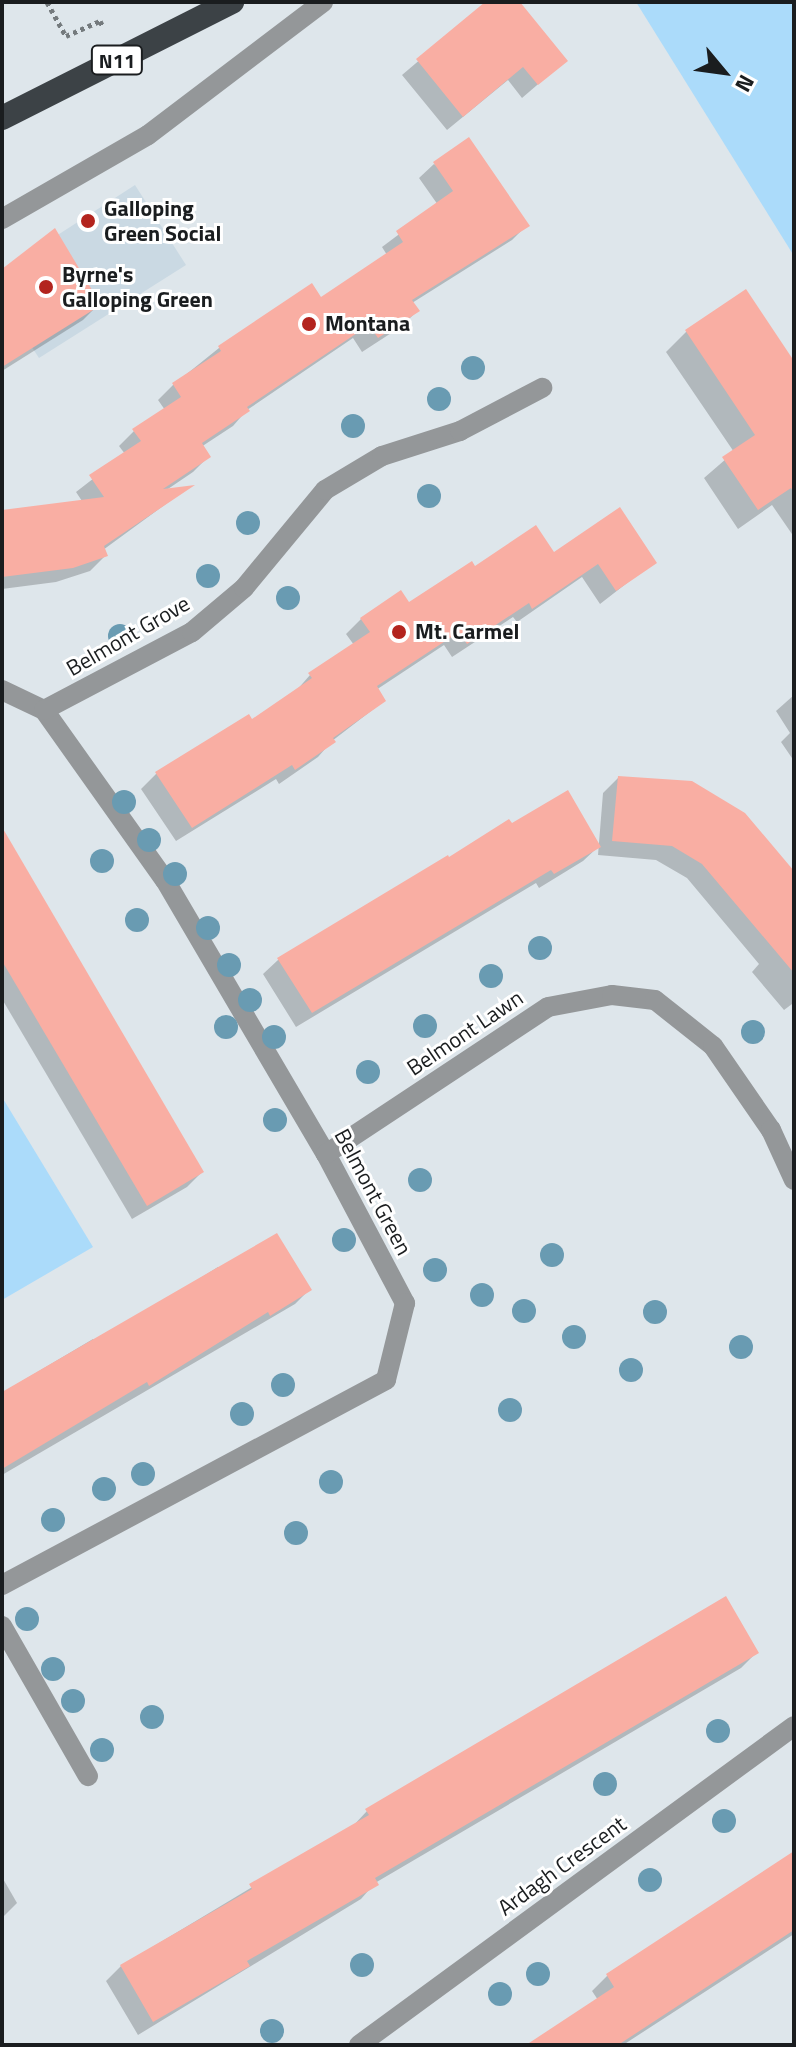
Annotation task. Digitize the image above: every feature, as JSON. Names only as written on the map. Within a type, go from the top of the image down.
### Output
[{"type":"highway","name":"N11","points":[[2,118],[232,2]]},
{"type":"street","points":[[2,219],[148,135],[323,2]]},
{"type":"street","name":"Belmont Grove","points":[[44,710],[192,632],[244,588],[325,490],[382,456],[460,431],[542,388]]},
{"type":"street","name":"Belmont Green","points":[[2,690],[44,710],[165,880],[326,1154],[405,1303],[386,1380],[2,1585]]},
{"type":"street","name":"Belmont Lawn","points":[[326,1154],[548,1007],[612,995],[655,1000],[713,1046],[771,1130],[794,1180]]},
{"type":"street","points":[[2,1626],[88,1776]]},
{"type":"street","name":"Ardagh Crescent","points":[[359,2045],[794,1726]]},
{"type":"path","points":[[47,2],[66,36],[100,21],[109,38]]},
{"type":"shaded area","points":[[636,2],[794,2],[794,256]]},
{"type":"shaded area","points":[[135,185],[186,265],[39,358],[2,302],[2,271]]},
{"type":"shaded area","points":[[2,1097],[93,1247],[2,1300]]},
{"type":"building","points":[[485,2],[520,2],[568,61],[538,85],[523,67],[463,117],[416,59]]},
{"type":"building","points":[[469,137],[530,226],[412,300],[420,311],[378,338],[369,325],[247,407],[250,411],[202,443],[211,457],[163,489],[195,485],[104,546],[108,556],[73,568],[2,577],[2,510],[104,497],[89,475],[141,441],[132,429],[181,397],[172,383],[221,351],[218,346],[312,283],[321,297],[403,242],[396,231],[453,191],[433,162]]},
{"type":"building","name":"Byrne's Galloping Green","points":[[55,228],[101,305],[2,367],[2,269]]},
{"type":"building","points":[[746,289],[794,361],[794,493],[791,488],[758,510],[722,457],[755,435],[685,330]]},
{"type":"building","points":[[620,507],[657,563],[616,591],[598,564],[532,609],[529,603],[467,644],[459,632],[377,686],[386,701],[333,738],[336,742],[295,770],[292,765],[192,828],[155,772],[249,714],[252,719],[312,678],[308,673],[370,632],[360,618],[401,590],[409,602],[472,561],[475,566],[536,525],[554,552]]},
{"type":"building","points":[[618,776],[692,781],[745,813],[794,871],[794,973],[702,864],[672,846],[612,841]]},
{"type":"building","points":[[568,790],[601,847],[554,874],[551,870],[312,1013],[277,958],[509,819],[512,823]]},
{"type":"building","points":[[2,827],[204,1172],[147,1206],[2,961]]},
{"type":"building","points":[[277,1233],[312,1290],[270,1316],[268,1312],[149,1386],[147,1382],[2,1469],[2,1392]]},
{"type":"building","points":[[726,1596],[759,1653],[375,1878],[379,1885],[247,1961],[250,1966],[153,2022],[120,1965],[252,1889],[249,1884],[369,1815],[365,1809]]},
{"type":"building","points":[[794,1851],[794,1930],[618,2045],[526,2045],[614,1987],[606,1974]]},
{"type":"place","name":"Galloping Green Social","points":[[88,221]]},
{"type":"place","name":"Byrne's Galloping Green","points":[[46,287]]},
{"type":"place","name":"Montana","points":[[309,324]]},
{"type":"place","name":"Mt. Carmel","points":[[399,632]]}]
